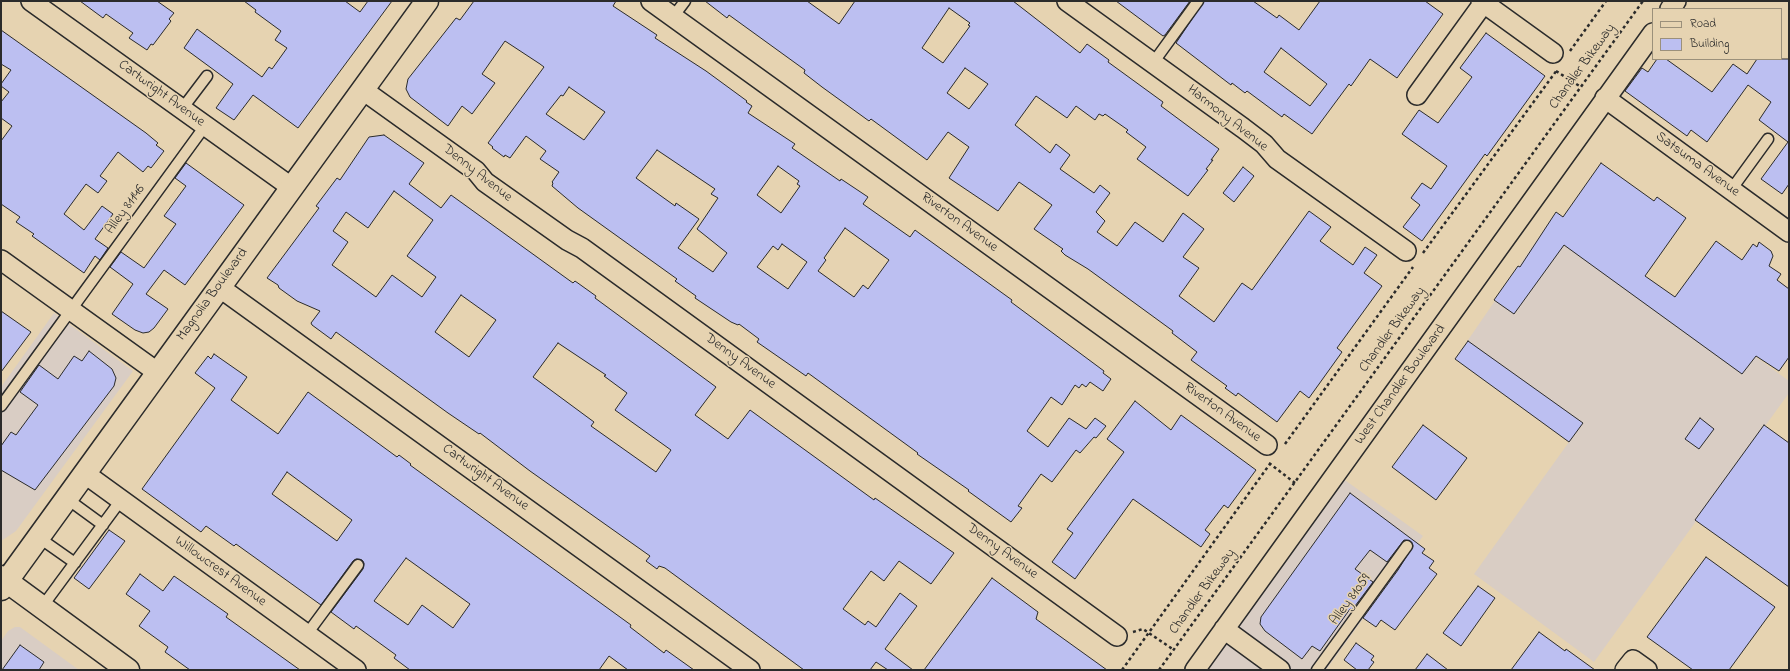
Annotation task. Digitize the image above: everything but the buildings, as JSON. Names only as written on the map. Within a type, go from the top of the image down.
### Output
[{"type":"main road","name":"Magnolia Boulevard","points":[[3,582],[38,537],[427,1]]},
{"type":"main road","points":[[3,582],[42,607],[128,670]]},
{"type":"street","name":"Cartwright Avenue","points":[[31,1],[291,187]]},
{"type":"street","name":"Riverton Avenue","points":[[651,1],[1275,449]]},
{"type":"street","name":"Harmony Avenue","points":[[1067,1],[1264,144],[1277,159],[1414,258]]},
{"type":"street","points":[[1417,95],[1483,2],[1560,60]]},
{"type":"street","name":"West Chandler Boulevard","points":[[1195,670],[1652,34]]},
{"type":"street","name":"Denny Avenue","points":[[363,90],[476,171],[485,182],[567,240],[582,248],[1117,636]]},
{"type":"street","name":"Satsuma Avenue","points":[[1606,98],[1789,232]]},
{"type":"street","points":[[1,260],[157,372]]},
{"type":"street","name":"Cartwright Avenue","points":[[219,287],[750,670]]},
{"type":"street","name":"Willowcrest Avenue","points":[[84,473],[356,670]]},
{"type":"street","points":[[1224,628],[1280,670]]},
{"type":"lane","points":[[673,17],[685,1]]},
{"type":"lane","points":[[1153,63],[1198,1]]},
{"type":"lane","points":[[182,109],[207,76]]},
{"type":"lane","name":"Alley 81146","points":[[1,406],[205,126]]},
{"type":"lane","points":[[1731,190],[1768,139]]},
{"type":"lane","points":[[66,498],[103,524]]},
{"type":"lane","points":[[42,607],[121,500]]},
{"type":"lane","points":[[38,537],[75,563]]},
{"type":"lane","name":"Alley 81059","points":[[1317,670],[1407,546]]},
{"type":"lane","points":[[307,634],[358,565]]},
{"type":"path","points":[[1295,483],[1267,461],[1414,258],[1560,60],[1606,1]]},
{"type":"path","name":"Chandler Bikeway","points":[[1159,670],[1643,1]]},
{"type":"path","points":[[1560,60],[1581,87]]},
{"type":"path","points":[[1122,670],[1270,464],[1275,449]]},
{"type":"path","points":[[1117,636],[1143,629],[1148,634],[1174,650]]},
{"type":"shaded area","points":[[1556,212],[1789,381],[1789,393],[1594,662],[1474,574],[1569,442],[1455,359]]},
{"type":"shaded area","points":[[54,313],[133,371],[16,531],[1,541],[1,387]]},
{"type":"shaded area","points":[[1342,478],[1423,536],[1326,670],[1206,670]]},
{"type":"shaded area","points":[[15,627],[20,627],[79,670],[1,670],[1,641],[8,631]]}]
